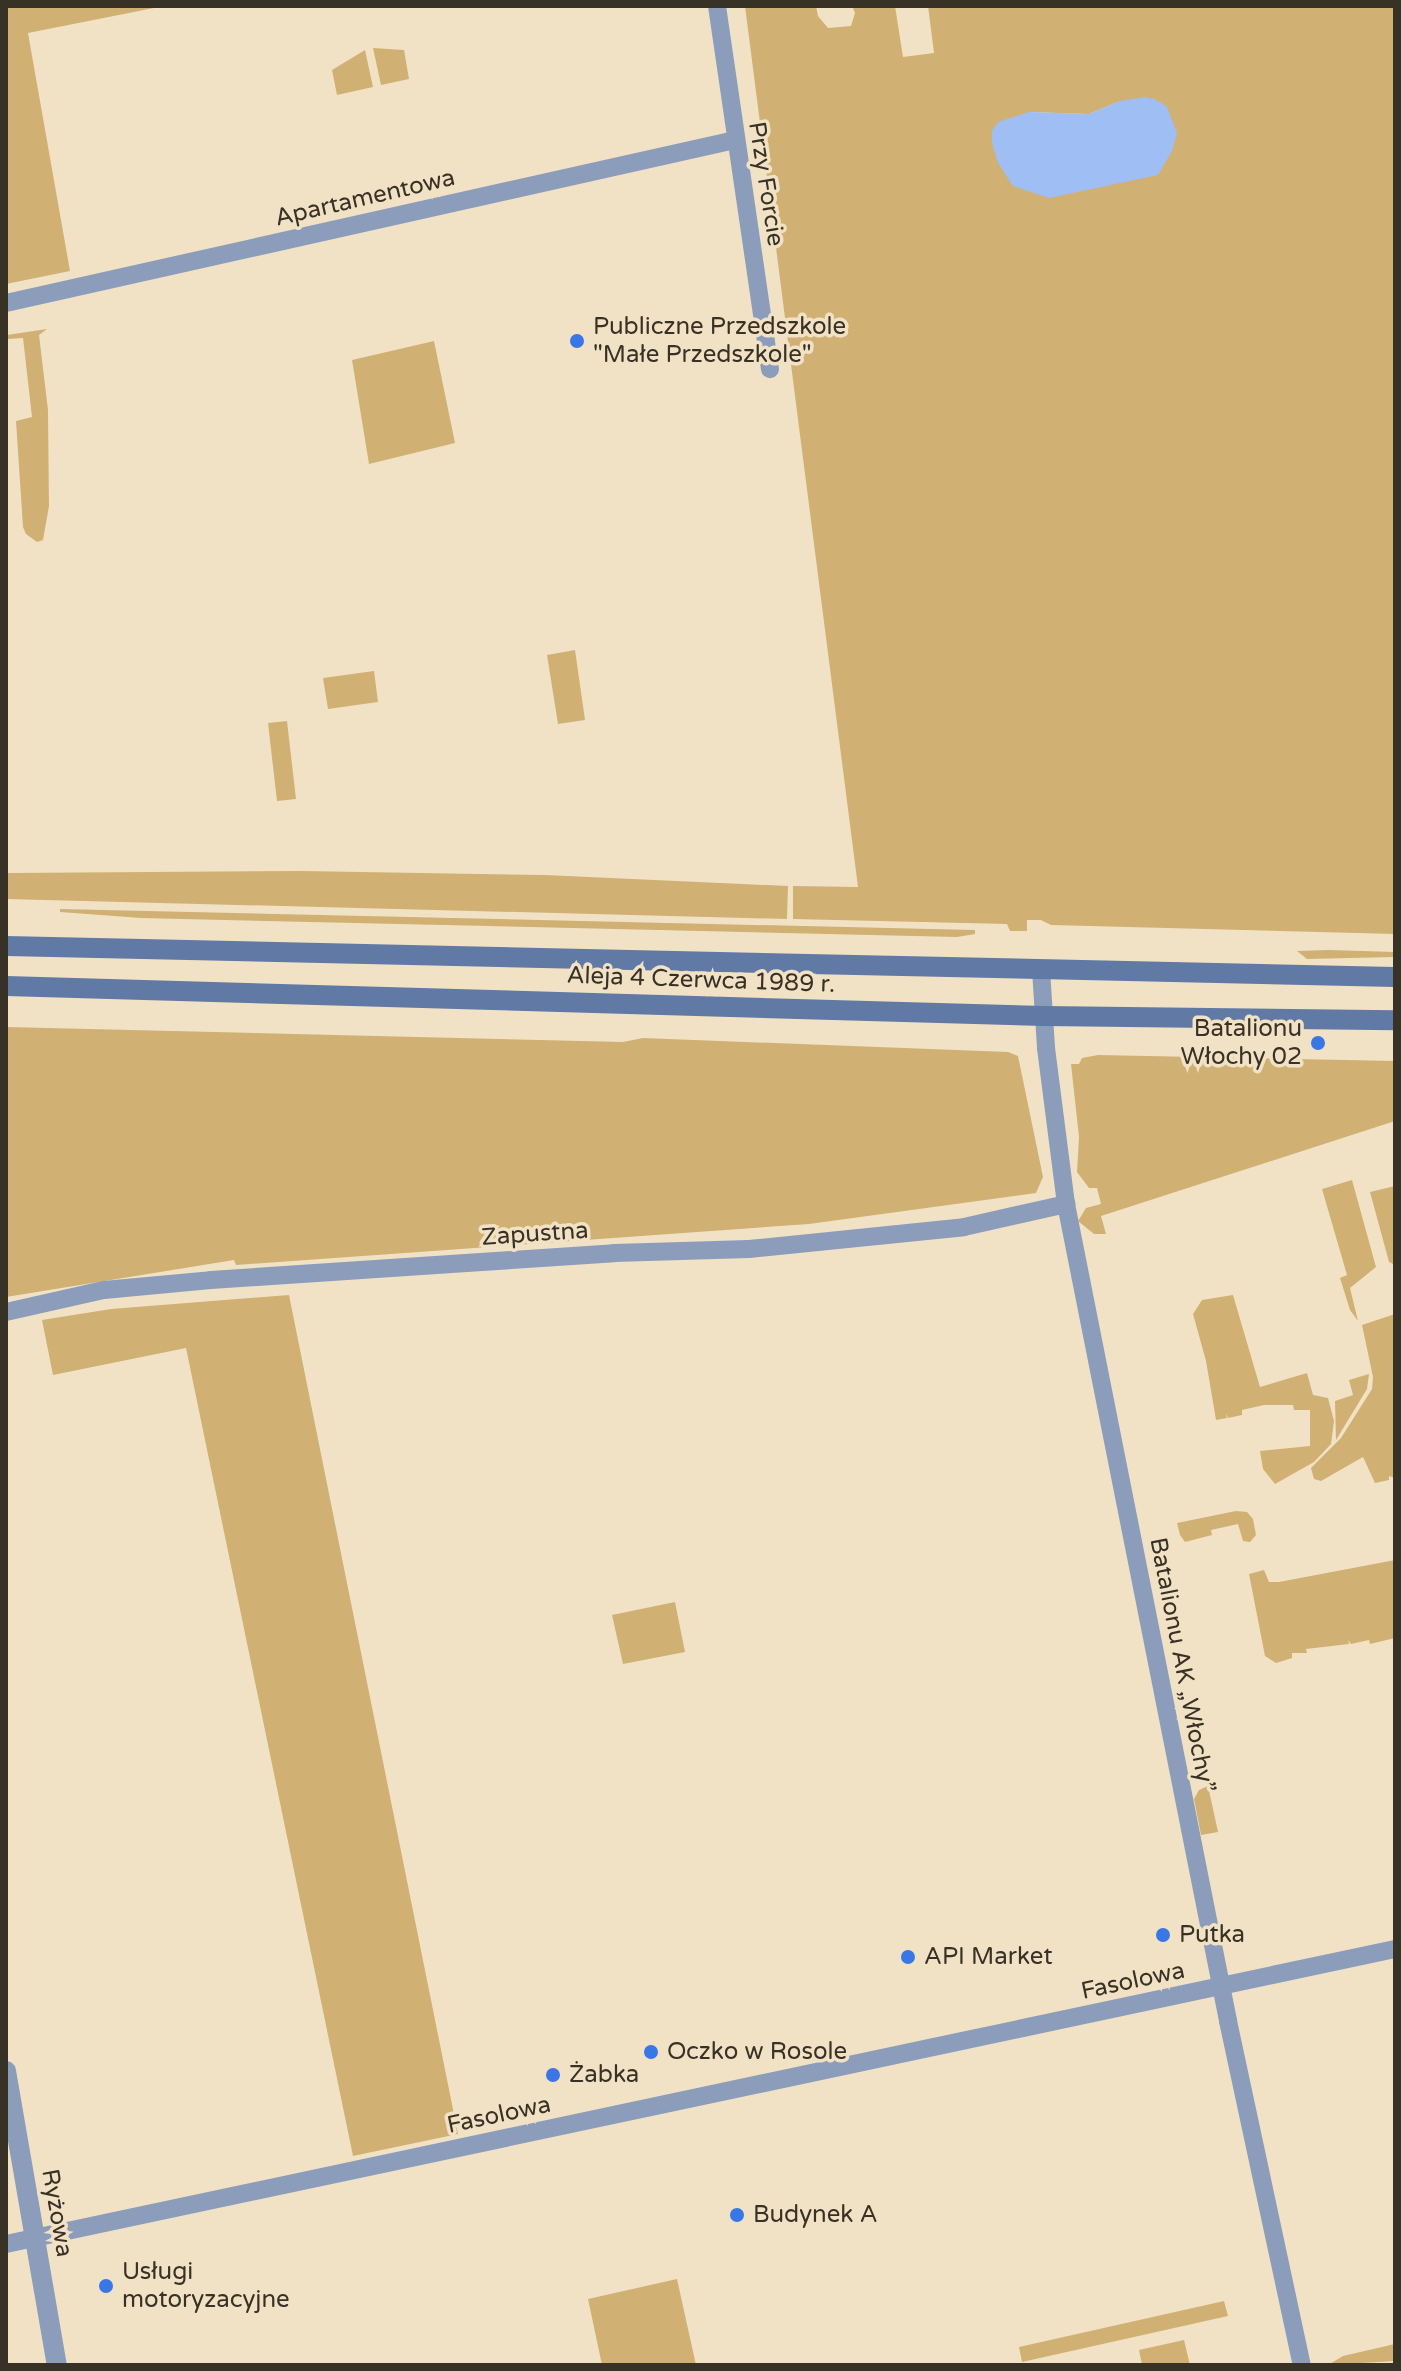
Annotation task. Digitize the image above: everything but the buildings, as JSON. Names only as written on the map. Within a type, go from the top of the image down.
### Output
[{"type":"main road","name":"Aleja 4 Czerwca 1989 r.","points":[[6,946],[1395,977]]},
{"type":"main road","name":"Aleja 4 Czerwca 1989 r.","points":[[6,986],[1044,1016],[1395,1020]]},
{"type":"street","name":"Przy Forcie","points":[[717,6],[770,369]]},
{"type":"street","name":"Apartamentowa","points":[[6,303],[735,140]]},
{"type":"street","name":"Batalionu AK „Włochy”","points":[[1041,970],[1066,1204],[1221,1986],[1302,2365]]},
{"type":"street","name":"Zapustna","points":[[6,1312],[104,1290],[211,1280],[614,1253],[749,1249],[964,1227],[1066,1204]]},
{"type":"street","name":"Fasolowa","points":[[6,2244],[1395,1949]]},
{"type":"street","name":"Ryżowa","points":[[6,2071],[57,2365]]},
{"type":"shaded area","points":[[6,6],[164,6],[28,33],[70,271],[6,284]]},
{"type":"shaded area","points":[[745,6],[816,6],[818,16],[828,28],[851,26],[855,13],[852,6],[895,6],[903,57],[934,53],[928,6],[1395,6],[1395,934],[1051,925],[1041,920],[1027,920],[1027,931],[1010,931],[1007,924],[793,919],[793,886],[858,887]],"holes":[[[1120,101],[998,163],[1029,112],[1089,114]]]},
{"type":"shaded area","points":[[373,48],[404,50],[409,79],[381,85]]},
{"type":"shaded area","points":[[365,50],[373,87],[337,95],[332,70]]},
{"type":"shaded area","points":[[47,329],[39,335],[48,410],[49,506],[43,540],[37,542],[26,534],[23,527],[16,421],[32,417],[23,338],[8,339],[7,335]]},
{"type":"shaded area","points":[[434,341],[455,443],[369,464],[352,360]]},
{"type":"shaded area","points":[[575,650],[585,720],[558,724],[547,655]]},
{"type":"shaded area","points":[[374,671],[378,702],[328,709],[323,678]]},
{"type":"shaded area","points":[[287,721],[296,799],[277,801],[268,723]]},
{"type":"shaded area","points":[[302,871],[545,875],[788,886],[787,919],[6,899],[6,873]]},
{"type":"shaded area","points":[[60,909],[975,930],[975,934],[957,937],[141,918],[60,912]]},
{"type":"shaded area","points":[[1297,951],[1395,952],[1395,957],[1307,959]]},
{"type":"shaded area","points":[[6,1027],[623,1042],[643,1038],[1008,1052],[1018,1056],[1043,1177],[1036,1193],[809,1224],[236,1265],[234,1260],[6,1297]]},
{"type":"shaded area","points":[[1098,1055],[1395,1061],[1395,1121],[1101,1216],[1106,1234],[1094,1234],[1078,1221],[1086,1208],[1101,1204],[1097,1188],[1089,1188],[1077,1172],[1079,1137],[1071,1064],[1079,1064],[1082,1058]]},
{"type":"shaded area","points":[[1352,1180],[1376,1267],[1350,1288],[1358,1321],[1350,1310],[1340,1278],[1347,1275],[1322,1189]]},
{"type":"shaded area","points":[[1395,1186],[1395,1265],[1389,1262],[1370,1192]]},
{"type":"shaded area","points":[[289,1295],[458,2134],[353,2156],[186,1348],[53,1375],[42,1320],[111,1309]]},
{"type":"shaded area","points":[[1233,1295],[1260,1387],[1307,1373],[1313,1395],[1328,1398],[1334,1421],[1331,1444],[1314,1462],[1275,1484],[1263,1469],[1260,1451],[1310,1446],[1310,1410],[1294,1410],[1293,1405],[1264,1405],[1242,1410],[1242,1415],[1228,1418],[1226,1413],[1227,1418],[1216,1420],[1206,1361],[1193,1314],[1202,1300]]},
{"type":"shaded area","points":[[1395,1314],[1395,1478],[1389,1476],[1389,1480],[1375,1483],[1363,1457],[1321,1481],[1314,1479],[1311,1468],[1341,1438],[1372,1389],[1373,1377],[1362,1325]]},
{"type":"shaded area","points":[[1369,1374],[1367,1389],[1336,1440],[1335,1401],[1353,1395],[1349,1380]]},
{"type":"shaded area","points":[[1236,1511],[1247,1512],[1253,1519],[1256,1535],[1250,1542],[1243,1541],[1238,1524],[1211,1530],[1212,1535],[1185,1542],[1180,1535],[1177,1523]]},
{"type":"shaded area","points":[[1395,1560],[1395,1638],[1370,1644],[1369,1640],[1351,1644],[1348,1640],[1349,1644],[1292,1653],[1292,1658],[1276,1663],[1265,1656],[1249,1574],[1264,1570],[1269,1582],[1279,1582]]},
{"type":"shaded area","points":[[675,1602],[685,1652],[623,1664],[612,1615]]},
{"type":"shaded area","points":[[1208,1786],[1218,1832],[1201,1835],[1194,1799],[1199,1790]]},
{"type":"shaded area","points":[[677,2279],[696,2365],[602,2365],[588,2299]]},
{"type":"shaded area","points":[[1224,2301],[1228,2316],[1022,2362],[1019,2347]]},
{"type":"shaded area","points":[[1184,2340],[1190,2365],[1142,2365],[1139,2350]]},
{"type":"shaded area","points":[[1395,2344],[1395,2361],[1328,2365],[1343,2356]]},
{"type":"water","points":[[1145,97],[1167,107],[1177,133],[1172,151],[1158,175],[1049,198],[1013,186],[998,163],[992,131],[998,122],[1029,112],[1089,114],[1120,101]]},
{"type":"place","name":"Publiczne Przedszkole \"Małe Przedszkole\"","points":[[577,341]]},
{"type":"place","name":"Batalionu Włochy 02","points":[[1318,1043]]},
{"type":"place","name":"Putka","points":[[1163,1935]]},
{"type":"place","name":"API Market","points":[[908,1957]]},
{"type":"place","name":"Oczko w Rosole","points":[[651,2052]]},
{"type":"place","name":"Żabka","points":[[553,2075]]},
{"type":"place","name":"Budynek A","points":[[737,2215]]},
{"type":"place","name":"Usługi motoryzacyjne","points":[[106,2286]]}]
